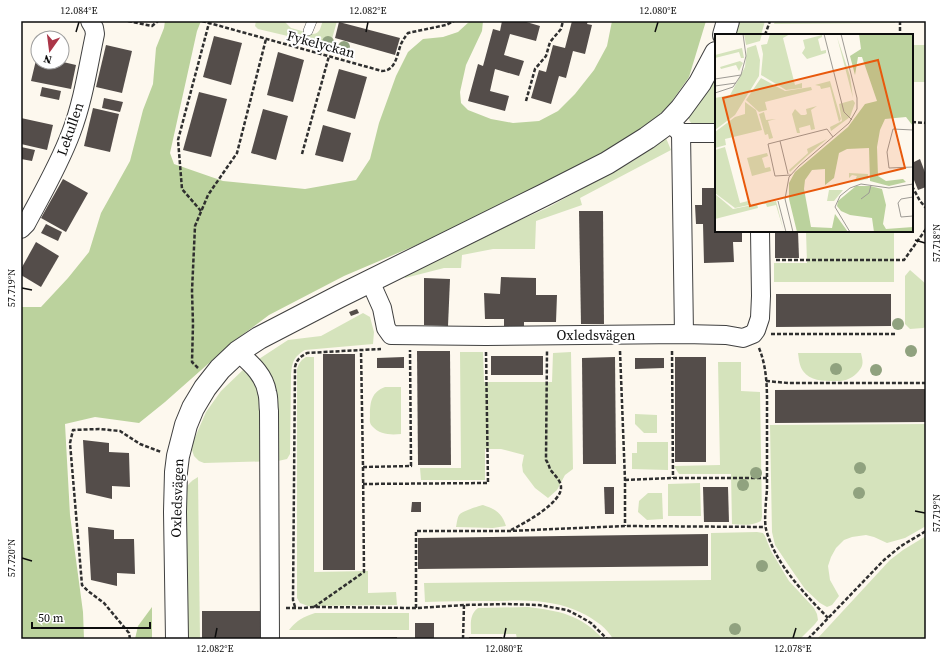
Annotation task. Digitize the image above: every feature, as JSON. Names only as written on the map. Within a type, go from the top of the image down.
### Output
[{"type":"street","name":"Lekullen","points":[[21,229],[26,224],[49,182],[72,132],[83,91],[95,34],[94,28],[90,21]]},
{"type":"street","points":[[724,34],[728,21]]},
{"type":"street","name":"Oxledsvägen","points":[[177,639],[175,512],[178,456],[186,425],[193,408],[220,369],[238,352],[259,338],[607,163],[647,138],[675,128],[681,109],[700,83],[715,55]]},
{"type":"street","points":[[678,334],[675,128],[715,133]]},
{"type":"street","points":[[753,334],[760,318],[760,232]]},
{"type":"street","name":"Oxledsvägen","points":[[370,281],[382,308],[386,328],[391,335],[486,336],[678,334],[726,335],[743,338],[753,334]]},
{"type":"street","points":[[238,352],[259,372],[268,392],[270,639]]},
{"type":"lane","points":[[308,31],[312,21]]},
{"type":"path","points":[[128,21],[152,26],[158,21]]},
{"type":"path","name":"Fykelyckan","points":[[202,21],[382,71],[386,71],[393,65],[408,33],[446,25],[454,21]]},
{"type":"path","points":[[526,101],[535,69],[546,56],[550,42],[561,29],[563,21]]},
{"type":"path","points":[[765,34],[770,21]]},
{"type":"path","points":[[900,21],[900,34]]},
{"type":"path","points":[[201,210],[182,190],[178,140],[209,23]]},
{"type":"path","points":[[211,381],[192,362],[192,291],[195,226],[208,195],[237,153],[266,39]]},
{"type":"path","points":[[302,154],[329,56]]},
{"type":"path","points":[[913,122],[926,123]]},
{"type":"path","points":[[913,188],[920,201],[926,208]]},
{"type":"path","points":[[760,260],[904,260],[926,229]]},
{"type":"path","points":[[363,467],[411,466],[410,334]]},
{"type":"path","points":[[673,478],[678,334]]},
{"type":"path","points":[[828,618],[802,591],[786,570],[774,550],[765,528],[767,478],[766,382],[763,358],[753,334],[895,334]]},
{"type":"path","points":[[509,531],[543,511],[560,493],[561,488],[546,460],[547,335]]},
{"type":"path","points":[[620,335],[625,480],[625,526]]},
{"type":"path","points":[[363,484],[488,483],[486,336]]},
{"type":"path","points":[[295,607],[293,600],[295,367],[297,360],[300,356],[307,353],[382,349]]},
{"type":"path","points":[[314,607],[364,572],[361,350]]},
{"type":"path","points":[[766,382],[926,383]]},
{"type":"path","points":[[130,639],[129,633],[104,603],[82,585],[70,443],[73,430],[99,429],[120,431],[140,444],[157,451],[178,456]]},
{"type":"path","points":[[625,480],[673,478],[767,478]]},
{"type":"path","points":[[416,608],[416,531],[509,531],[625,526],[765,528]]},
{"type":"path","points":[[808,639],[884,560],[901,546],[926,531]]},
{"type":"path","points":[[270,608],[416,608],[464,605],[539,605],[567,610],[591,623],[607,639]]},
{"type":"path","points":[[463,639],[464,605]]},
{"type":"green space","points":[[165,21],[201,21],[197,31],[170,153],[174,164],[223,181],[305,189],[356,180],[370,159],[379,123],[396,76],[408,52],[423,39],[443,37],[458,32],[470,21],[483,21],[482,31],[466,65],[460,92],[461,103],[468,110],[491,119],[513,123],[539,121],[558,111],[575,94],[594,70],[607,46],[612,21],[706,21],[689,77],[670,104],[642,132],[487,215],[344,276],[269,315],[234,341],[139,423],[95,417],[65,424],[70,515],[83,612],[84,639],[21,639],[21,307],[41,307],[68,278],[89,252],[101,213],[130,161],[143,110],[153,84],[156,48],[164,28]]},
{"type":"green space","points":[[256,21],[284,21],[291,28],[313,34],[319,31],[323,21],[337,21],[330,46],[258,29],[255,26]]},
{"type":"green space","points":[[740,21],[765,21],[761,34],[735,34]]},
{"type":"green space","points":[[775,21],[895,21],[895,23],[774,24]]},
{"type":"green space","points":[[913,45],[926,45],[926,82],[913,82]]},
{"type":"green space","points":[[715,76],[715,126],[703,127],[695,125],[689,120],[688,116]]},
{"type":"green space","points":[[666,138],[671,150],[580,198],[582,205],[536,221],[535,249],[493,249],[462,255],[461,268],[444,268],[405,278],[405,273],[415,267],[547,208],[633,161]]},
{"type":"green space","points":[[806,232],[894,232],[894,282],[774,282],[774,263],[807,263]]},
{"type":"green space","points":[[910,270],[926,284],[926,327],[923,328],[910,329],[905,324],[905,276]]},
{"type":"green space","points":[[363,313],[370,317],[374,332],[373,344],[305,350],[298,355],[294,361],[291,376],[290,454],[287,459],[278,461],[204,463],[199,461],[194,456],[192,450],[193,442],[206,412],[221,391],[245,368],[288,340],[321,336]]},
{"type":"green space","points":[[460,352],[483,352],[484,382],[552,382],[553,353],[571,352],[573,469],[565,475],[557,490],[548,498],[535,488],[523,472],[522,465],[524,455],[501,449],[485,449],[485,480],[421,480],[420,468],[461,468]]},
{"type":"green space","points":[[798,353],[861,353],[862,364],[857,373],[846,380],[817,380],[809,377],[803,371]]},
{"type":"green space","points":[[306,357],[314,357],[314,572],[368,571],[368,593],[396,592],[397,605],[308,606],[300,603],[297,598],[297,369],[300,362]]},
{"type":"green space","points":[[718,362],[741,362],[741,391],[760,392],[762,517],[761,521],[754,524],[732,524],[731,474],[679,474],[674,466],[720,465]]},
{"type":"green space","points":[[385,387],[401,387],[401,434],[382,433],[370,424],[371,401],[377,392]]},
{"type":"green space","points":[[635,414],[657,415],[657,433],[644,433],[635,424]]},
{"type":"green space","points":[[926,424],[926,526],[905,538],[887,543],[866,535],[844,540],[836,548],[828,566],[830,580],[839,596],[832,605],[827,607],[820,603],[805,589],[775,545],[772,532],[770,425]]},
{"type":"green space","points":[[637,442],[668,442],[668,470],[632,469],[632,453],[637,453]]},
{"type":"green space","points":[[198,477],[200,639],[185,639],[185,493],[189,484]]},
{"type":"green space","points":[[700,483],[701,516],[668,516],[668,484]]},
{"type":"green space","points":[[648,493],[662,493],[663,519],[647,520],[638,512],[639,501]]},
{"type":"green space","points":[[483,505],[498,512],[506,526],[493,528],[456,527],[460,514]]},
{"type":"green space","points":[[711,533],[763,533],[771,551],[789,581],[814,608],[817,614],[818,620],[800,639],[613,639],[603,627],[588,616],[575,610],[549,603],[536,601],[425,602],[424,583],[711,580]]},
{"type":"green space","points":[[926,536],[926,639],[817,639],[890,560]]},
{"type":"green space","points":[[152,607],[152,639],[135,639],[138,626]]},
{"type":"green space","points":[[528,607],[550,610],[568,615],[586,624],[603,639],[517,639],[516,634],[471,634],[472,617],[478,608]]},
{"type":"green space","points":[[315,613],[409,613],[409,630],[289,630],[300,619]]},
{"type":"building","points":[[502,21],[523,21],[540,26],[536,41],[510,34],[504,55],[524,61],[519,76],[495,69],[490,91],[509,96],[505,111],[468,101],[478,64],[483,66],[493,29],[500,31]]},
{"type":"building","points":[[572,21],[588,21],[587,24],[592,25],[585,54],[573,51],[566,78],[559,76],[551,104],[531,98],[539,70],[546,72],[553,45],[565,48]]},
{"type":"building","points":[[339,22],[400,38],[395,55],[335,38]]},
{"type":"building","points":[[214,36],[242,43],[231,85],[203,77]]},
{"type":"building","points":[[106,45],[132,51],[122,93],[96,87]]},
{"type":"building","points":[[278,52],[304,60],[293,102],[267,95]]},
{"type":"building","points":[[70,64],[76,65],[71,89],[31,81],[34,70],[70,70]]},
{"type":"building","points":[[339,69],[367,77],[355,119],[327,111]]},
{"type":"building","points":[[42,87],[61,91],[59,100],[40,96]]},
{"type":"building","points":[[199,92],[227,99],[211,157],[183,150]]},
{"type":"building","points":[[104,98],[123,102],[120,112],[102,108]]},
{"type":"building","points":[[93,108],[119,114],[110,152],[84,146]]},
{"type":"building","points":[[263,109],[288,116],[276,160],[251,153]]},
{"type":"building","points":[[21,118],[53,125],[47,150],[21,144]]},
{"type":"building","points":[[323,125],[351,133],[343,162],[315,155]]},
{"type":"building","points":[[21,147],[35,150],[32,161],[21,159]]},
{"type":"building","points":[[920,159],[926,175],[926,187],[918,190],[913,178],[913,162]]},
{"type":"building","points":[[63,179],[88,193],[66,232],[41,218]]},
{"type":"building","points":[[702,188],[715,188],[715,232],[742,232],[742,242],[733,242],[734,262],[704,263],[703,224],[696,224],[695,205],[702,205]]},
{"type":"building","points":[[579,211],[603,211],[604,324],[581,324]]},
{"type":"building","points":[[46,224],[62,232],[58,241],[41,233]]},
{"type":"building","points":[[775,232],[798,232],[799,258],[775,258]]},
{"type":"building","points":[[36,242],[59,256],[41,287],[21,275],[21,269]]},
{"type":"building","points":[[501,277],[536,278],[536,295],[557,295],[556,322],[524,322],[524,328],[504,328],[504,319],[485,319],[484,293],[500,294]]},
{"type":"building","points":[[424,278],[450,279],[448,326],[424,325]]},
{"type":"building","points":[[776,294],[891,294],[891,326],[776,327]]},
{"type":"building","points":[[357,309],[359,313],[351,316],[349,312]]},
{"type":"building","points":[[417,351],[450,351],[451,465],[418,465]]},
{"type":"building","points":[[323,354],[355,354],[355,570],[323,570]]},
{"type":"building","points":[[491,356],[543,356],[543,375],[491,375]]},
{"type":"building","points":[[404,357],[404,368],[377,368],[377,358]]},
{"type":"building","points":[[615,357],[616,464],[583,464],[582,358]]},
{"type":"building","points":[[675,357],[706,357],[706,462],[675,462]]},
{"type":"building","points":[[635,358],[664,358],[664,368],[635,369]]},
{"type":"building","points":[[926,389],[926,422],[775,423],[775,390]]},
{"type":"building","points":[[83,440],[109,443],[109,452],[129,453],[130,487],[112,486],[112,499],[86,493]]},
{"type":"building","points":[[604,487],[614,487],[614,514],[605,514]]},
{"type":"building","points":[[703,487],[728,487],[729,522],[704,522]]},
{"type":"building","points":[[412,502],[421,502],[421,512],[411,512]]},
{"type":"building","points":[[88,527],[114,530],[114,539],[134,539],[135,574],[117,573],[117,586],[91,580]]},
{"type":"building","points":[[708,534],[708,566],[418,569],[418,538]]},
{"type":"building","points":[[202,611],[261,611],[261,638],[202,638]]},
{"type":"building","points":[[415,623],[434,623],[434,639],[415,639]]},
{"type":"building","points":[[397,637],[397,639],[317,639],[317,638]]},
{"type":"building","points":[[469,637],[502,637],[502,639],[469,639]]}]
